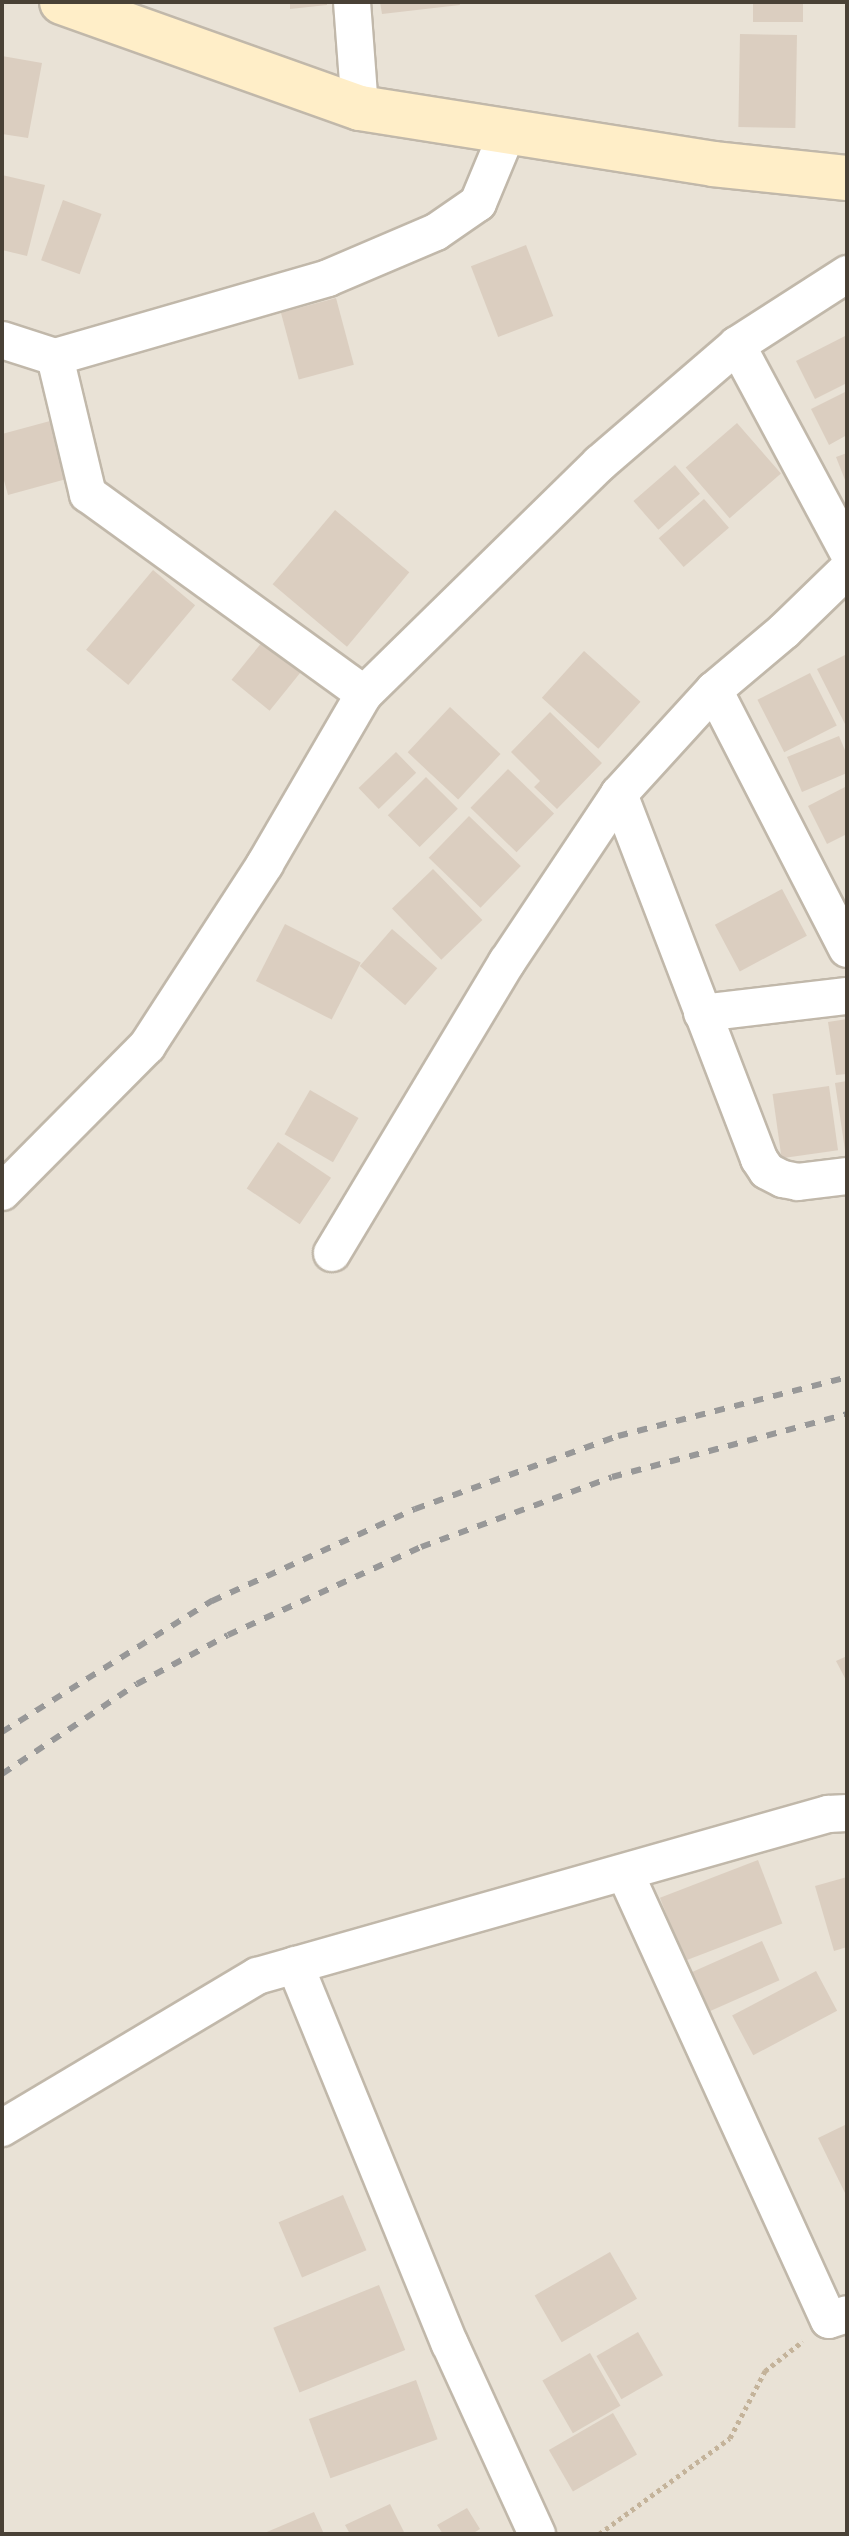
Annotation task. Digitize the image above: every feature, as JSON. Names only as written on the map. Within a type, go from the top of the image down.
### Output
[{"type":"street","points":[[62,2],[360,108],[713,164],[847,178]]},
{"type":"street","points":[[352,2],[360,108]]},
{"type":"street","points":[[2,340],[55,357],[328,278],[436,232],[478,203],[508,131]]},
{"type":"street","points":[[2,1192],[147,1046],[265,864],[364,694],[600,463],[737,345],[847,274]]},
{"type":"street","points":[[737,345],[847,550]]},
{"type":"street","points":[[55,357],[88,494],[364,694]]},
{"type":"street","points":[[332,1253],[507,962],[619,794],[714,690],[784,631],[847,570]]},
{"type":"street","points":[[714,690],[847,949]]},
{"type":"street","points":[[619,794],[759,1159],[767,1171],[798,1182],[847,1176]]},
{"type":"street","points":[[702,1013],[847,996]]},
{"type":"street","points":[[2,2128],[257,1976],[828,1814],[847,1813]]},
{"type":"street","points":[[625,1873],[838,2317]]},
{"type":"street","points":[[295,1965],[450,2344],[537,2534]]},
{"type":"path","points":[[599,2534],[730,2438],[765,2371],[838,2317]]},
{"type":"shaded area","points":[[2,2],[847,2],[847,2534],[2,2534]]},
{"type":"building","points":[[290,2],[327,2],[327,5],[290,9]]},
{"type":"building","points":[[380,2],[459,2],[460,5],[382,14]]},
{"type":"building","points":[[753,2],[803,2],[803,22],[753,22]]},
{"type":"building","points":[[740,34],[797,35],[795,128],[738,127]]},
{"type":"building","points":[[2,56],[42,63],[28,138],[2,134]]},
{"type":"building","points":[[2,175],[45,185],[27,256],[2,250]]},
{"type":"building","points":[[63,200],[102,214],[80,274],[41,260]]},
{"type":"building","points":[[526,245],[553,316],[498,337],[471,266]]},
{"type":"building","points":[[336,298],[354,365],[299,379],[281,313]]},
{"type":"building","points":[[847,335],[847,383],[815,399],[796,361]]},
{"type":"building","points":[[847,391],[847,435],[829,445],[811,409]]},
{"type":"building","points":[[76,414],[92,472],[8,495],[2,473],[2,434]]},
{"type":"building","points":[[737,423],[781,474],[730,518],[686,468]]},
{"type":"building","points":[[847,453],[847,485],[836,457]]},
{"type":"building","points":[[675,465],[700,494],[658,530],[633,501]]},
{"type":"building","points":[[704,499],[729,528],[684,567],[659,538]]},
{"type":"building","points":[[335,510],[409,572],[347,647],[273,584]]},
{"type":"building","points":[[153,570],[195,605],[128,685],[86,650]]},
{"type":"building","points":[[263,641],[301,672],[270,711],[232,680]]},
{"type":"building","points":[[584,651],[640,702],[598,749],[542,698]]},
{"type":"building","points":[[847,654],[847,728],[817,669]]},
{"type":"building","points":[[810,673],[837,726],[784,752],[757,700]]},
{"type":"building","points":[[450,707],[500,754],[458,799],[408,752]]},
{"type":"building","points":[[550,712],[602,763],[557,809],[534,787],[540,781],[511,752]]},
{"type":"building","points":[[839,736],[847,755],[847,773],[802,792],[787,757]]},
{"type":"building","points":[[396,752],[416,773],[379,809],[359,788]]},
{"type":"building","points":[[508,769],[554,813],[517,852],[470,808]]},
{"type":"building","points":[[426,777],[458,809],[420,847],[388,815]]},
{"type":"building","points":[[847,786],[847,834],[827,844],[808,806]]},
{"type":"building","points":[[469,816],[521,866],[481,908],[429,858]]},
{"type":"building","points":[[433,869],[482,920],[441,960],[392,909]]},
{"type":"building","points":[[782,889],[807,936],[740,971],[715,925]]},
{"type":"building","points":[[285,924],[361,963],[332,1020],[256,981]]},
{"type":"building","points":[[392,929],[437,968],[405,1005],[360,966]]},
{"type":"building","points":[[847,1019],[847,1074],[836,1075],[828,1022]]},
{"type":"building","points":[[847,1081],[847,1150],[845,1150],[835,1083]]},
{"type":"building","points":[[829,1086],[838,1150],[782,1158],[773,1094]]},
{"type":"building","points":[[310,1090],[358,1118],[333,1162],[284,1134]]},
{"type":"building","points":[[278,1142],[331,1178],[300,1224],[247,1188]]},
{"type":"building","points":[[847,1656],[847,1682],[836,1661]]},
{"type":"building","points":[[758,1860],[782,1923],[684,1961],[660,1898]]},
{"type":"building","points":[[847,1877],[847,1947],[834,1951],[815,1886]]},
{"type":"building","points":[[762,1941],[779,1980],[709,2012],[692,1972]]},
{"type":"building","points":[[816,1971],[837,2011],[753,2055],[732,2016]]},
{"type":"building","points":[[847,2124],[847,2197],[818,2138]]},
{"type":"building","points":[[343,2195],[366,2250],[302,2278],[279,2222]]},
{"type":"building","points":[[610,2252],[637,2299],[562,2342],[535,2296]]},
{"type":"building","points":[[379,2285],[405,2350],[300,2393],[273,2328]]},
{"type":"building","points":[[638,2332],[663,2375],[621,2399],[596,2356]]},
{"type":"building","points":[[590,2353],[620,2406],[573,2433],[542,2380]]},
{"type":"building","points":[[416,2380],[438,2439],[330,2478],[309,2419]]},
{"type":"building","points":[[613,2413],[637,2455],[573,2492],[549,2450]]},
{"type":"building","points":[[390,2504],[405,2534],[350,2534],[345,2525]]},
{"type":"building","points":[[467,2508],[480,2529],[472,2534],[443,2534],[437,2525]]},
{"type":"building","points":[[314,2512],[324,2534],[262,2534]]},
{"type":"railway","points":[[2,1732],[212,1601],[415,1509],[618,1436],[847,1377]]},
{"type":"railway","points":[[2,1774],[137,1684],[228,1635],[421,1547],[612,1477],[847,1414]]}]
